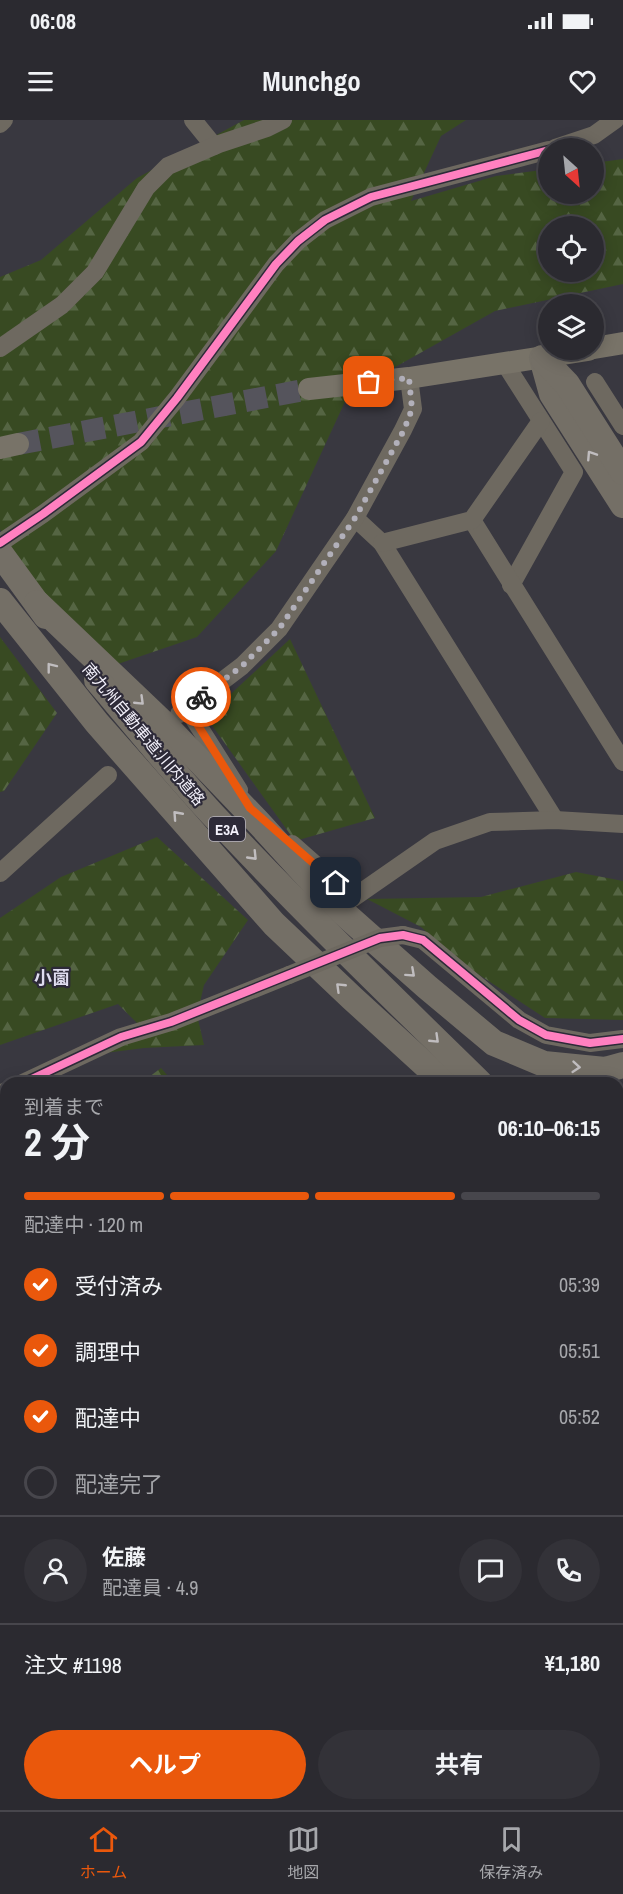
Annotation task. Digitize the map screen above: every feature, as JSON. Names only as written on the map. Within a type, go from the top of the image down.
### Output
[{"type":"highway","points":[[543,360],[552,394],[623,505]]},
{"type":"highway","points":[[544,360],[567,384],[623,472]]},
{"type":"highway","name":"南九州自動車道;川内道路","points":[[0,553],[119,706],[213,814],[367,972],[474,1077]]},
{"type":"highway","name":"南九州自動車道;川内道路","points":[[0,601],[97,723],[274,924],[438,1077]]},
{"type":"highway","points":[[37,603],[164,724],[258,822],[330,902],[494,1043],[544,1064],[604,1070],[623,1065]]},
{"type":"highway","points":[[372,1017],[432,1077]]},
{"type":"main road","points":[[604,346],[623,343]]},
{"type":"main road","points":[[309,389],[409,378],[538,358]]},
{"type":"street","points":[[0,124],[4,120]]},
{"type":"street","points":[[193,120],[214,146]]},
{"type":"street","points":[[0,348],[62,305],[95,272],[146,188],[168,166],[214,146],[267,128],[282,120]]},
{"type":"street","points":[[585,138],[594,135],[615,120]]},
{"type":"street","points":[[0,543],[141,442],[177,398],[276,264],[298,241],[325,219],[371,197],[538,153]]},
{"type":"street","points":[[504,362],[574,472],[511,585]]},
{"type":"street","points":[[171,720],[242,666],[279,629],[355,518],[404,430],[412,409],[409,378]]},
{"type":"street","points":[[595,382],[623,426]]},
{"type":"street","points":[[382,543],[472,520],[541,422]]},
{"type":"street","points":[[355,518],[382,543],[555,820]]},
{"type":"street","points":[[472,520],[621,756]]},
{"type":"street","points":[[187,708],[250,808],[353,898],[435,841],[490,822],[555,820],[623,824]]},
{"type":"street","points":[[0,873],[108,775]]},
{"type":"street","points":[[36,1077],[122,1037],[171,1022],[380,938],[403,935],[423,940],[519,1020],[546,1035],[590,1043],[623,1039]]},
{"type":"green space","points":[[244,120],[466,120],[441,136],[411,201],[496,176],[538,170],[538,204],[604,204],[604,162],[623,159],[623,284],[576,294],[538,294],[538,302],[495,311],[349,393],[276,551],[197,637],[109,667],[33,586],[0,529],[0,277],[41,260],[137,178]]},
{"type":"green space","points":[[0,637],[57,713],[4,791],[0,792]]},
{"type":"green space","points":[[290,639],[375,818],[295,841],[206,717]]},
{"type":"green space","points":[[157,837],[248,920],[204,985],[197,1015],[204,1045],[144,1048],[74,1057],[138,1024],[118,1004],[0,1045],[0,918],[61,877]]},
{"type":"green space","points":[[576,872],[623,881],[623,1020],[545,1018],[461,963],[421,927],[367,899],[481,897]]},
{"type":"green space","points":[[161,1068],[169,1077],[149,1077]]},
{"type":"tunnel","points":[[18,444],[309,389]]},
{"type":"cycle path","points":[[0,543],[141,442],[177,398],[276,264],[298,241],[325,220],[371,197],[538,153]]},
{"type":"cycle path","points":[[36,1077],[121,1037],[171,1022],[380,938],[403,935],[423,940],[519,1020],[546,1035],[590,1043],[623,1039]]},
{"type":"way so far","points":[[201,697],[242,666],[279,629],[355,518],[404,430],[412,409],[409,378],[369,382]]},
{"type":"district","name":"小薗","points":[[52,977]]},
{"type":"route","points":[[201,697],[187,708],[250,808],[336,883]]}]
